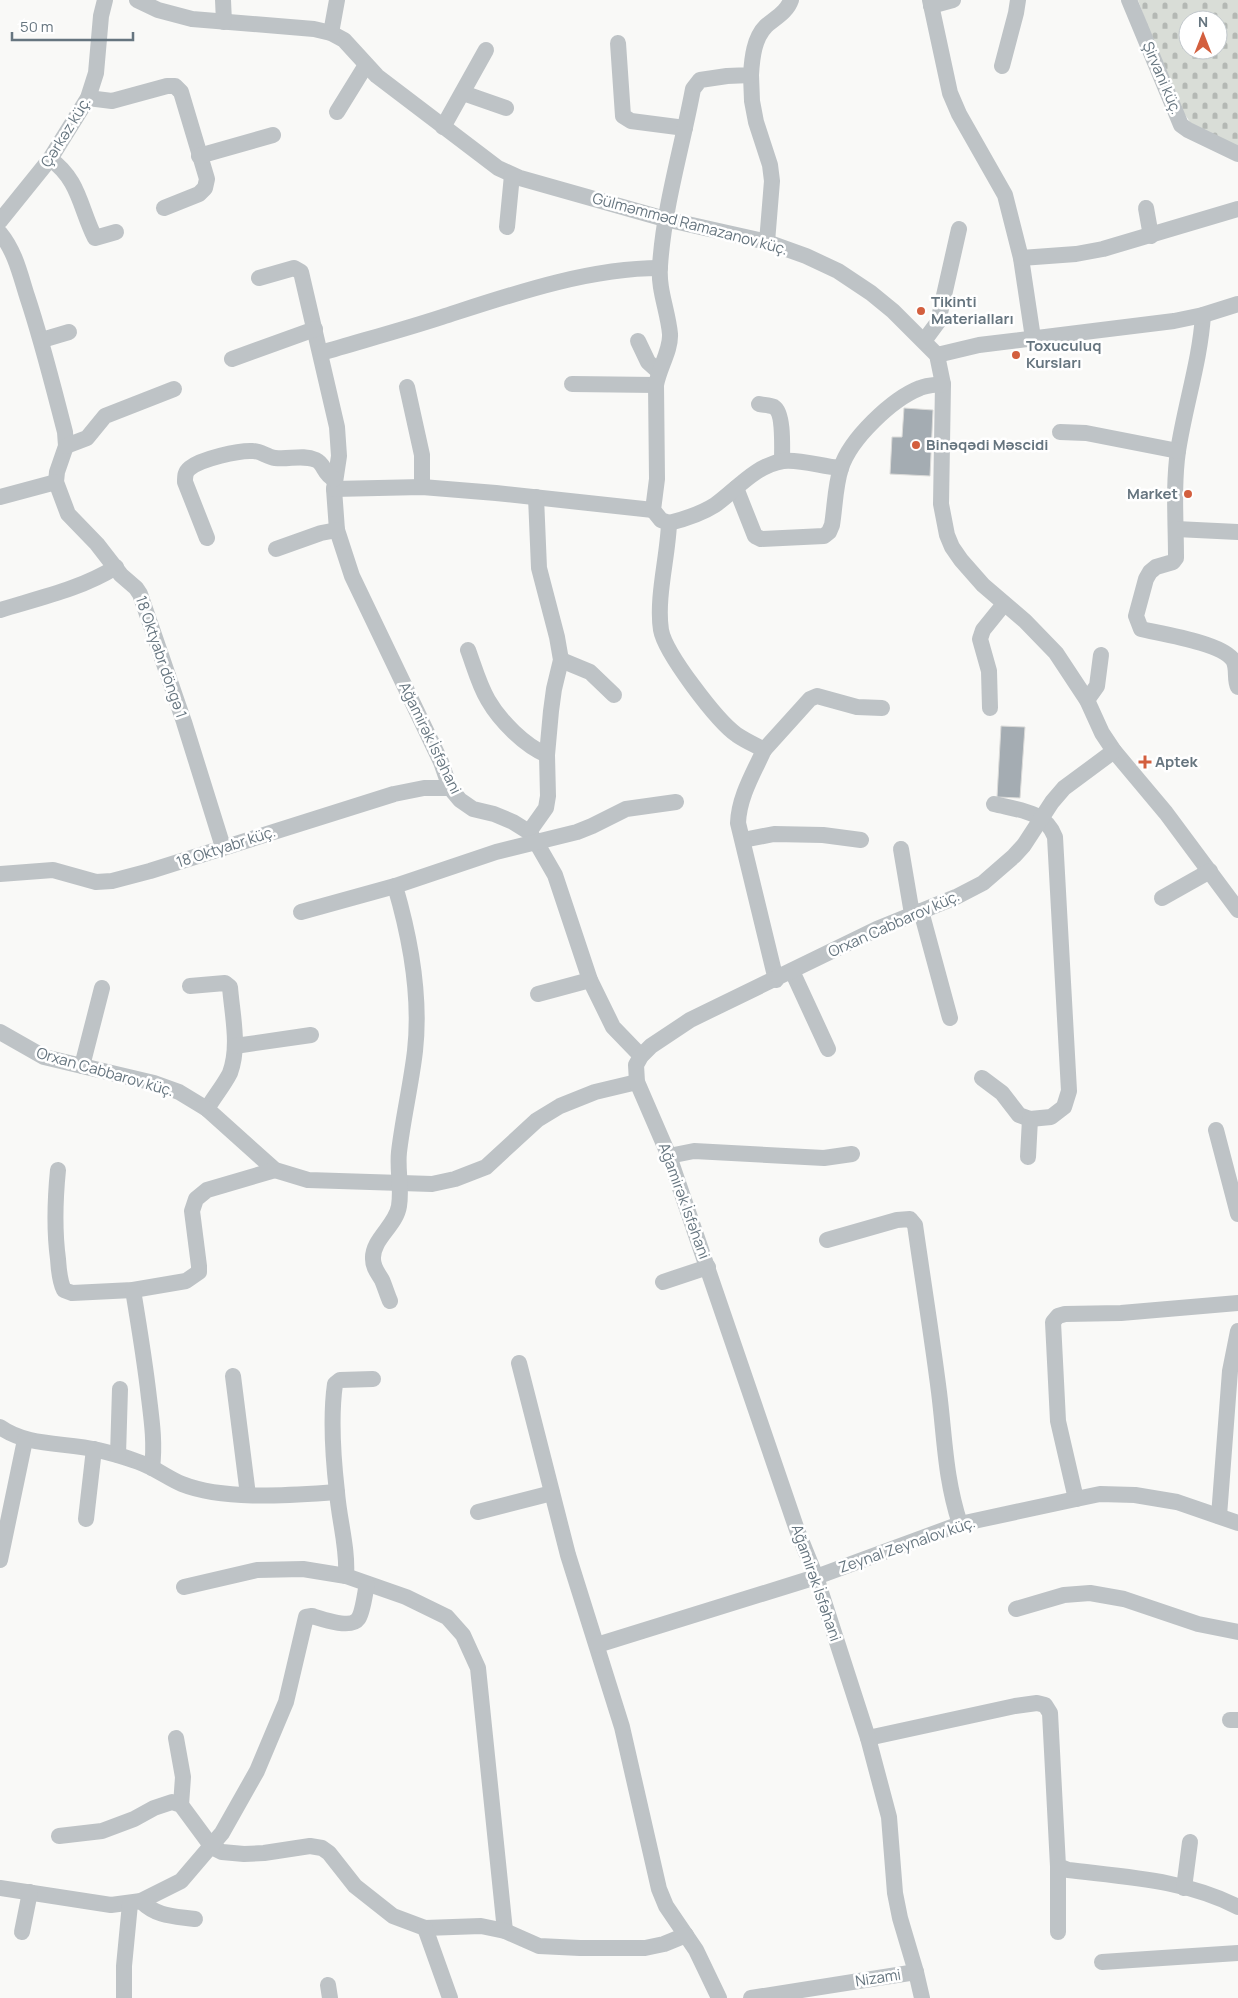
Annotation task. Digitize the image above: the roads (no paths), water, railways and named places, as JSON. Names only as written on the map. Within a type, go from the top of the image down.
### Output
[{"type":"street","name":"Çərkəz küç.","points":[[0,221],[50,159],[88,98],[96,73],[100,16],[105,0]]},
{"type":"street","name":"Gülməmməd Ramazanov küç.","points":[[137,0],[176,16],[192,19],[314,29],[331,33],[344,40],[377,76],[498,168],[512,175],[665,219],[767,242],[806,256],[838,272],[871,293],[937,355]]},
{"type":"street","points":[[223,0],[224,22]]},
{"type":"street","points":[[331,33],[336,17],[338,0]]},
{"type":"street","points":[[767,242],[772,181],[770,164],[756,122],[752,101],[751,75],[754,46],[765,28],[782,13],[792,0]]},
{"type":"street","points":[[953,0],[930,3],[950,93],[958,114],[1005,195],[1021,258],[1033,338]]},
{"type":"street","points":[[1002,66],[1018,0]]},
{"type":"street","name":"Şirvani küç.","points":[[1129,0],[1181,125],[1238,154]]},
{"type":"street","points":[[618,43],[623,116],[631,121],[685,128]]},
{"type":"street","points":[[443,127],[486,50]]},
{"type":"street","points":[[337,112],[366,64]]},
{"type":"street","points":[[653,510],[657,479],[657,378],[668,348],[670,334],[661,294],[660,268],[665,219],[693,89],[700,80],[751,75]]},
{"type":"street","points":[[88,98],[112,101],[167,86],[175,86],[181,92],[207,179],[205,188],[199,194],[164,208]]},
{"type":"street","points":[[463,93],[506,108]]},
{"type":"street","points":[[199,156],[273,135]]},
{"type":"street","points":[[50,159],[70,177],[95,238],[116,232]]},
{"type":"street","points":[[507,227],[512,175]]},
{"type":"street","points":[[1146,208],[1151,236]]},
{"type":"street","points":[[1021,258],[1076,254],[1103,249],[1238,209]]},
{"type":"street","points":[[924,341],[938,322],[959,229]]},
{"type":"street","points":[[0,233],[10,248],[17,264],[42,340],[65,432],[66,446],[56,472],[56,482],[0,497]]},
{"type":"street","name":"Ağamirək İsfəhani","points":[[259,278],[294,268],[300,272],[321,353],[337,427],[339,456],[334,484],[337,530],[352,576],[441,762],[450,788],[460,800],[473,809],[513,822],[533,837]]},
{"type":"street","points":[[321,353],[427,322],[529,289],[623,269],[660,268]]},
{"type":"street","points":[[1238,304],[1203,315],[1174,321],[979,345],[937,355],[943,384],[941,504],[947,535],[961,560],[1004,604],[1025,621],[1056,654],[1087,700],[1098,724],[1114,750],[1166,813],[1238,910]]},
{"type":"street","points":[[1203,315],[1202,336],[1178,451],[1175,476],[1176,558],[1174,562],[1156,567],[1150,572],[1136,616],[1141,629],[1216,647],[1230,655],[1235,663],[1238,687]]},
{"type":"street","points":[[232,359],[315,329]]},
{"type":"street","points":[[42,340],[69,332]]},
{"type":"street","points":[[638,341],[657,378]]},
{"type":"street","points":[[572,384],[657,378]]},
{"type":"street","points":[[736,488],[755,536],[761,539],[824,536],[829,532],[832,525],[841,468],[858,437],[880,415],[906,395],[919,388],[943,384]]},
{"type":"street","points":[[407,387],[422,455],[422,487]]},
{"type":"street","points":[[66,446],[87,438],[105,416],[174,389]]},
{"type":"street","points":[[758,404],[772,406],[780,416],[782,461]]},
{"type":"street","points":[[1060,432],[1086,433],[1178,451]]},
{"type":"street","points":[[207,538],[185,482],[185,475],[189,469],[200,462],[245,451],[256,450],[272,458],[297,456],[317,461],[334,484],[422,487],[653,510],[661,520],[669,523],[702,513],[768,466],[782,461],[841,468]]},
{"type":"street","name":"18 Oktyabr döngə 1","points":[[56,482],[68,514],[140,594],[184,722],[223,847]]},
{"type":"street","points":[[533,837],[546,808],[548,782],[547,754],[554,689],[561,660],[539,568],[536,498]]},
{"type":"street","points":[[669,523],[660,611],[661,630],[667,647],[709,706],[736,734],[764,750]]},
{"type":"street","points":[[1176,529],[1238,532]]},
{"type":"street","points":[[276,550],[321,533],[337,530]]},
{"type":"street","points":[[0,610],[76,586],[100,577],[116,567]]},
{"type":"street","points":[[990,708],[988,666],[980,639],[983,630],[1004,604]]},
{"type":"street","points":[[468,650],[488,699],[495,710],[524,742],[537,751],[547,754]]},
{"type":"street","points":[[1087,700],[1096,686],[1101,655]]},
{"type":"street","points":[[561,660],[590,672],[614,695]]},
{"type":"street","points":[[776,980],[738,823],[738,810],[743,794],[764,750],[810,699],[817,696],[857,707],[882,708]]},
{"type":"street","name":"Orxan Cabbarov küç.","points":[[641,1056],[669,1032],[690,1020],[776,980],[877,929],[956,897],[983,883],[1014,856],[1064,788],[1114,750]]},
{"type":"street","name":"18 Oktyabr küç.","points":[[0,874],[53,870],[96,882],[112,881],[150,871],[394,794],[424,788],[450,788]]},
{"type":"street","points":[[301,912],[395,886],[496,852],[533,837],[592,826],[626,809],[676,802]]},
{"type":"street","points":[[982,1078],[1002,1093],[1019,1114],[1030,1119],[1051,1117],[1064,1107],[1069,1091],[1055,837],[1052,828],[1042,818],[994,804]]},
{"type":"street","points":[[743,840],[774,834],[823,835],[861,840]]},
{"type":"street","points":[[533,837],[555,875],[590,980],[613,1027],[641,1056],[636,1065],[637,1082]]},
{"type":"street","points":[[901,849],[916,913],[950,1018]]},
{"type":"street","points":[[1162,898],[1210,871]]},
{"type":"street","points":[[390,1301],[375,1269],[373,1259],[375,1247],[392,1224],[399,1207],[399,1151],[415,1049],[416,1011],[411,958],[401,906],[395,886]]},
{"type":"street","points":[[792,971],[828,1049]]},
{"type":"street","points":[[538,994],[590,980]]},
{"type":"street","points":[[190,986],[225,983],[230,987],[235,1046],[229,1074],[207,1109]]},
{"type":"street","points":[[82,1066],[102,988]]},
{"type":"street","name":"Orxan Cabbarov küç.","points":[[0,1032],[44,1057],[154,1083],[178,1092],[207,1109],[275,1170],[308,1180],[432,1184],[468,1175],[486,1166],[537,1120],[560,1106],[595,1092],[637,1082]]},
{"type":"street","points":[[235,1046],[311,1035]]},
{"type":"street","name":"Ağamirək İsfəhani","points":[[637,1082],[669,1156],[797,1530],[816,1577],[868,1738],[889,1817],[895,1886],[900,1918],[922,1998]]},
{"type":"street","points":[[1028,1157],[1030,1119]]},
{"type":"street","points":[[1216,1130],[1238,1214]]},
{"type":"street","points":[[669,1156],[694,1151],[824,1158],[852,1154]]},
{"type":"street","points":[[58,1170],[54,1204],[60,1283],[64,1290],[72,1293],[133,1290],[186,1281],[193,1278],[199,1272],[192,1211],[196,1199],[207,1190],[275,1170]]},
{"type":"street","points":[[827,1240],[897,1220],[910,1219],[915,1225],[939,1394],[946,1470],[960,1524]]},
{"type":"street","points":[[663,1282],[708,1267]]},
{"type":"street","points":[[133,1290],[146,1369],[153,1431],[154,1450],[152,1468]]},
{"type":"street","points":[[1076,1499],[1058,1421],[1053,1322],[1058,1316],[1065,1314],[1121,1313],[1238,1303]]},
{"type":"street","points":[[1218,1516],[1230,1371],[1238,1331]]},
{"type":"street","points":[[519,1363],[568,1555],[622,1727],[659,1889],[666,1906],[696,1950],[719,1998]]},
{"type":"street","points":[[233,1376],[248,1495]]},
{"type":"street","points":[[346,1576],[346,1556],[337,1492],[332,1413],[335,1384],[340,1380],[373,1379]]},
{"type":"street","points":[[118,1455],[120,1389]]},
{"type":"street","points":[[0,1427],[11,1435],[25,1440],[94,1449],[118,1455],[152,1468],[182,1484],[203,1490],[277,1496],[337,1492]]},
{"type":"street","points":[[0,1560],[25,1440]]},
{"type":"street","points":[[86,1519],[94,1449]]},
{"type":"street","points":[[478,1512],[552,1493]]},
{"type":"street","name":"Zeynal Zeynalov küç.","points":[[597,1644],[816,1577],[960,1524],[1100,1494],[1135,1495],[1177,1502],[1238,1523]]},
{"type":"street","points":[[184,1587],[257,1570],[303,1569],[346,1576],[406,1597],[447,1617],[463,1635],[478,1668],[505,1931]]},
{"type":"street","points":[[0,1888],[111,1905],[136,1902],[181,1881],[212,1847],[232,1818],[257,1771],[274,1733],[293,1678],[306,1617],[312,1616],[347,1624],[354,1622],[359,1619],[367,1584]]},
{"type":"street","points":[[1016,1609],[1064,1596],[1090,1592],[1124,1599],[1198,1624],[1238,1632]]},
{"type":"street","points":[[868,1738],[1015,1706],[1037,1703],[1045,1705],[1050,1713],[1058,1866],[1058,1932]]},
{"type":"street","points":[[176,1738],[184,1777],[181,1805]]},
{"type":"street","points":[[59,1836],[102,1831],[172,1802],[181,1805],[212,1847],[222,1852],[244,1854],[310,1846],[322,1848],[329,1853],[355,1886],[393,1916],[425,1928],[481,1926],[505,1931],[539,1946],[580,1948],[645,1948],[664,1944],[686,1935]]},
{"type":"street","points":[[1184,1888],[1190,1842]]},
{"type":"street","points":[[1058,1866],[1068,1870],[1136,1878],[1184,1888],[1220,1897],[1238,1907]]},
{"type":"street","points":[[22,1932],[30,1892]]},
{"type":"street","points":[[136,1902],[163,1915],[195,1919]]},
{"type":"street","points":[[124,1998],[124,1966],[136,1902]]},
{"type":"street","points":[[425,1928],[450,1998]]},
{"type":"street","points":[[1102,1962],[1238,1953]]},
{"type":"street","name":"Nizami","points":[[751,1998],[916,1972]]},
{"type":"place","name":"Tikinti Materialları","points":[[921,311]]},
{"type":"place","name":"Toxuculuq Kursları","points":[[1016,355]]},
{"type":"place","name":"Binəqədi Məscidi","points":[[916,445]]},
{"type":"place","name":"Market","points":[[1188,494]]},
{"type":"place","name":"Aptek","points":[[1145,762]]}]
